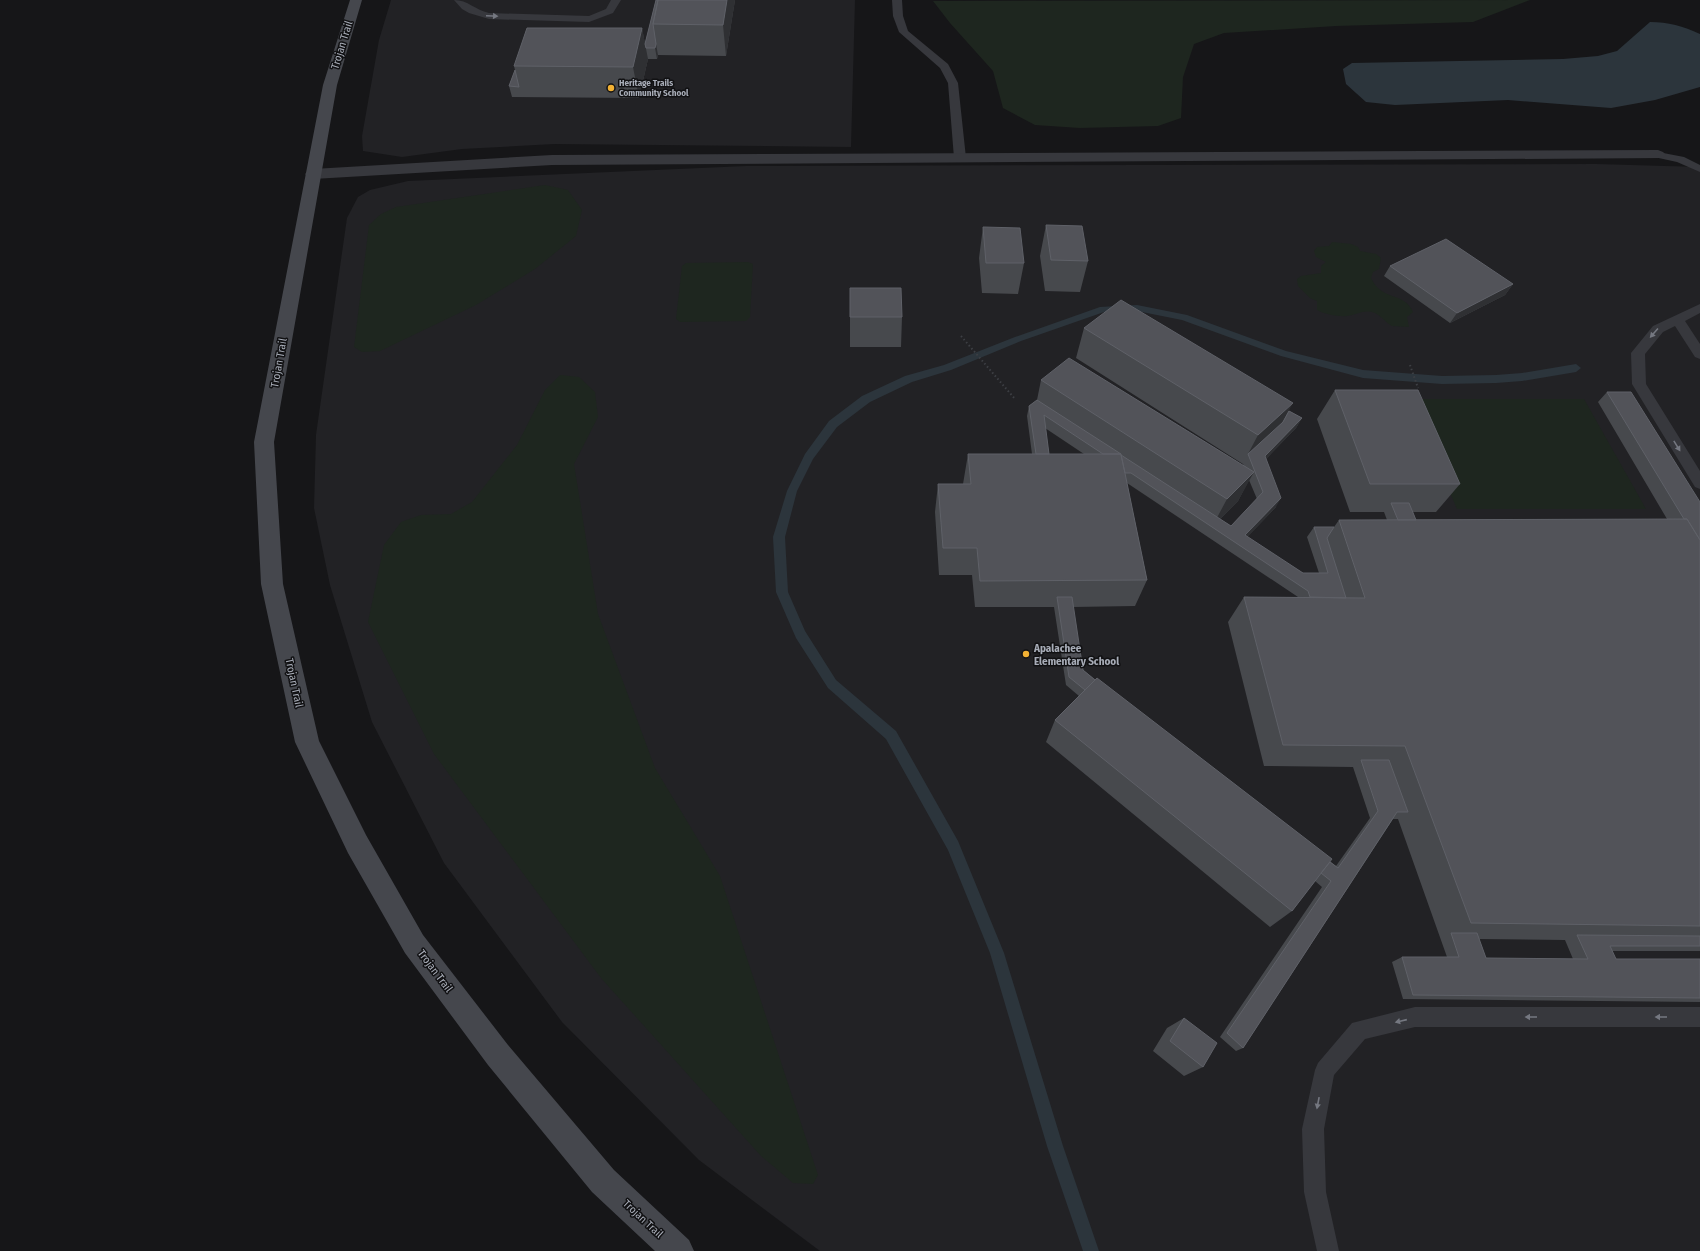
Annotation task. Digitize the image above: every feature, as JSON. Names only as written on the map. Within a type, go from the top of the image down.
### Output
[{"type":"street","name":"Trojan Trail","points":[[356,0],[330,86],[264,442],[272,584],[306,742],[357,844],[414,944],[498,1054],[603,1181],[678,1251]]},
{"type":"street","points":[[313,174],[552,160],[1658,155]]},
{"type":"lane","points":[[460,0],[468,9],[477,14],[483,15],[589,19],[609,12],[613,8],[616,0]]},
{"type":"lane","points":[[897,0],[898,16],[904,32],[944,66],[953,83],[960,158]]},
{"type":"lane","points":[[1658,155],[1680,159],[1700,169]]},
{"type":"lane","points":[[1700,308],[1658,329],[1638,353],[1639,384],[1700,483]]},
{"type":"lane","points":[[1677,319],[1700,354]]},
{"type":"lane","points":[[1328,1251],[1315,1192],[1313,1129],[1325,1070],[1359,1030],[1415,1018],[1700,1018]]},
{"type":"path","points":[[961,336],[1015,399]]},
{"type":"path","points":[[1410,365],[1418,388]]},
{"type":"shaded area","name":"Heritage Trails Community School","points":[[391,0],[855,0],[851,147],[554,144],[462,149],[402,157],[363,151],[362,136],[379,40]]},
{"type":"shaded area","points":[[1530,0],[1473,22],[1336,26],[1224,33],[1194,44],[1183,77],[1181,118],[1158,126],[1080,128],[1035,125],[1003,108],[993,71],[950,23],[933,1]]},
{"type":"shaded area","points":[[1650,22],[1675,25],[1700,34],[1700,87],[1655,100],[1611,108],[1508,100],[1395,105],[1366,102],[1346,84],[1343,69],[1352,63],[1563,59],[1598,56],[1617,51]]},
{"type":"shaded area","name":"Apalachee Elementary School","points":[[1596,164],[1700,167],[1700,1251],[820,1251],[699,1160],[562,1022],[444,863],[372,722],[330,585],[314,508],[316,435],[347,218],[358,197],[370,190],[408,181],[746,166]]},
{"type":"shaded area","points":[[545,185],[568,190],[582,210],[576,236],[535,269],[476,305],[380,351],[362,352],[354,347],[369,225],[381,214],[396,207]]},
{"type":"shaded area","points":[[1332,242],[1351,244],[1358,247],[1360,251],[1376,254],[1381,258],[1379,269],[1373,272],[1371,278],[1381,290],[1387,294],[1399,298],[1409,305],[1413,312],[1407,317],[1409,327],[1392,326],[1372,312],[1336,316],[1317,310],[1317,301],[1310,298],[1298,286],[1297,279],[1301,276],[1321,273],[1321,266],[1326,262],[1316,257],[1314,251],[1317,247],[1329,246]]},
{"type":"shaded area","points":[[748,262],[753,264],[750,317],[746,321],[680,322],[676,319],[682,266],[686,263]]},
{"type":"shaded area","points":[[560,375],[579,377],[595,392],[598,417],[574,464],[598,614],[655,768],[720,876],[818,1175],[813,1184],[793,1183],[761,1156],[601,978],[434,754],[368,622],[384,545],[401,522],[421,515],[451,514],[472,502],[517,445],[545,390]]},
{"type":"shaded area","points":[[1410,399],[1584,399],[1646,509],[1457,509]]},
{"type":"building","points":[[656,0],[658,0],[653,24],[656,44],[655,48],[646,48],[645,44]]},
{"type":"building","points":[[658,0],[727,0],[723,25],[653,24]]},
{"type":"building","points":[[527,28],[642,28],[633,67],[514,66]]},
{"type":"building","points":[[515,70],[519,87],[509,86]]},
{"type":"building","points":[[1046,225],[1082,226],[1088,261],[1051,260]]},
{"type":"building","points":[[983,227],[1020,228],[1024,263],[986,263]]},
{"type":"building","points":[[1446,239],[1513,284],[1457,313],[1390,266]]},
{"type":"building","points":[[850,288],[901,288],[902,317],[850,317]]},
{"type":"building","points":[[1121,300],[1293,403],[1258,435],[1084,328]]},
{"type":"building","points":[[1069,358],[1254,472],[1227,499],[1041,380]]},
{"type":"building","points":[[1335,390],[1418,390],[1460,484],[1370,484]]},
{"type":"building","points":[[1607,392],[1631,392],[1700,502],[1700,540],[1687,519],[1684,519]]},
{"type":"building","points":[[1037,400],[1121,454],[1103,454],[1044,415],[1049,454],[1036,454],[1029,406]]},
{"type":"building","points":[[1289,411],[1302,418],[1265,456],[1281,498],[1245,535],[1303,573],[1328,573],[1314,527],[1334,527],[1327,538],[1346,598],[1310,597],[1308,591],[1131,473],[1125,473],[1121,455],[1231,526],[1263,492],[1248,454],[1283,422]]},
{"type":"building","points":[[968,454],[1121,454],[1147,580],[980,581],[977,548],[943,548],[938,484],[971,484]]},
{"type":"building","points":[[1391,503],[1409,503],[1416,520],[1398,520]]},
{"type":"building","points":[[1687,519],[1700,540],[1700,926],[1471,923],[1405,746],[1283,745],[1244,597],[1365,598],[1339,520]]},
{"type":"building","points":[[1057,597],[1072,597],[1083,670],[1095,680],[1085,690],[1069,677]]},
{"type":"building","points":[[1097,678],[1332,859],[1292,911],[1055,720]]},
{"type":"building","points":[[1361,760],[1389,760],[1408,812],[1397,812],[1243,1048],[1227,1033],[1331,881],[1321,873],[1330,862],[1338,868],[1378,811]]},
{"type":"building","points":[[1451,933],[1477,933],[1486,958],[1588,959],[1577,935],[1700,936],[1700,946],[1610,946],[1616,959],[1700,959],[1700,998],[1413,995],[1402,957],[1459,957]]},
{"type":"building","points":[[1184,1018],[1217,1043],[1203,1067],[1170,1041]]},
{"type":"waterway","points":[[1091,1251],[1055,1146],[997,953],[953,846],[891,735],[832,684],[800,634],[782,592],[779,537],[792,491],[809,457],[833,424],[866,399],[909,379],[947,368],[1018,339],[1103,309],[1137,308],[1184,317],[1284,354],[1363,374],[1442,380],[1496,379],[1522,377],[1576,368]]},
{"type":"place","name":"Heritage Trails Community School","points":[[611,88]]},
{"type":"place","name":"Apalachee Elementary School","points":[[1026,654]]}]
